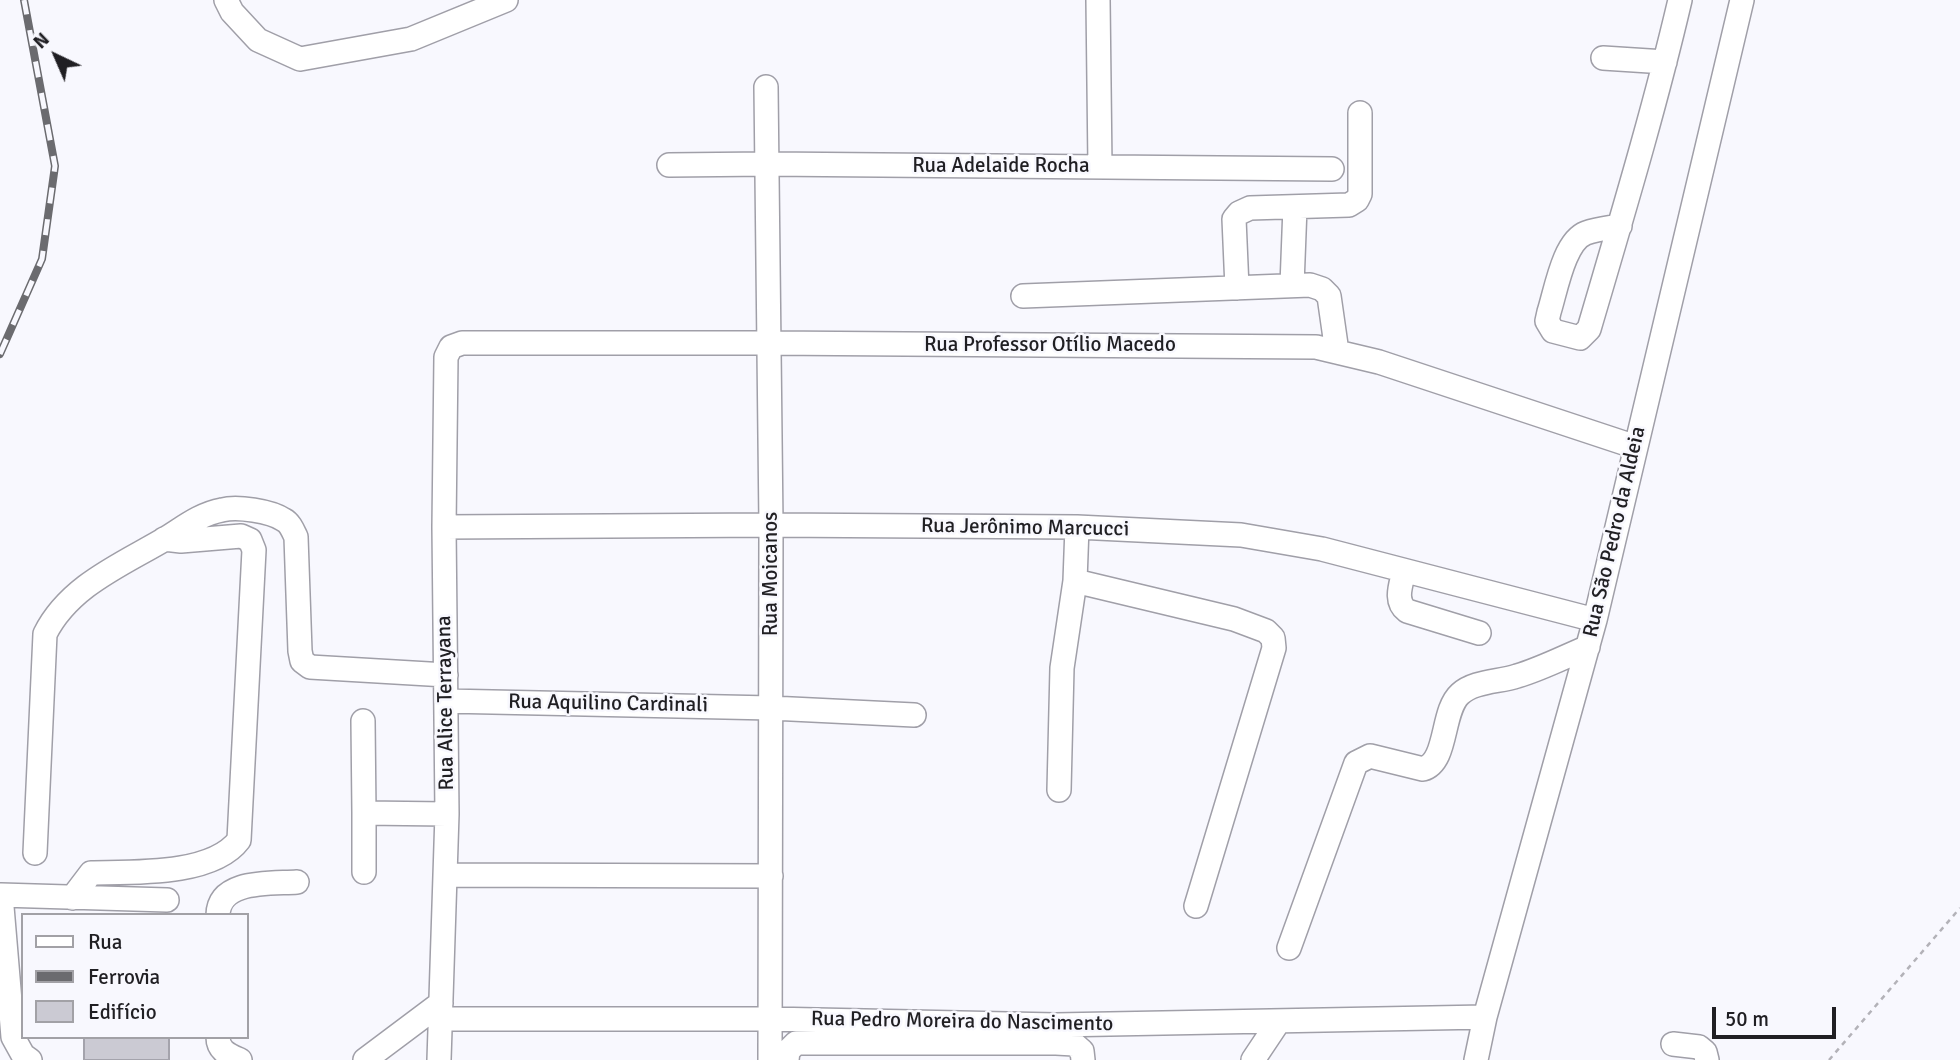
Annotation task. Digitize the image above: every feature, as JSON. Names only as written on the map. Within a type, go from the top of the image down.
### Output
[{"type":"street","points":[[226,0],[232,12],[258,40],[300,59],[411,39],[506,0]]},
{"type":"street","points":[[1098,0],[1100,167]]},
{"type":"street","points":[[1620,226],[1585,233],[1569,248],[1547,321],[1553,331],[1580,338],[1589,329],[1620,226],[1680,0]]},
{"type":"street","name":"Rua São Pedro da Aldeia","points":[[1473,1059],[1595,620],[1742,0]]},
{"type":"street","points":[[1603,58],[1665,62]]},
{"type":"street","name":"Rua Moicanos","points":[[766,87],[771,525],[769,1060]]},
{"type":"street","points":[[1237,288],[1234,219],[1239,212],[1250,208],[1349,205],[1357,200],[1360,194],[1360,113]]},
{"type":"street","name":"Rua Adelaide Rocha","points":[[669,165],[1332,169]]},
{"type":"street","points":[[1292,285],[1296,207]]},
{"type":"street","points":[[1023,296],[1310,285],[1322,289],[1329,296],[1337,352]]},
{"type":"street","name":"Rua Professor Otílio Macedo","points":[[450,347],[462,343],[769,343],[1316,347],[1379,362],[1636,447]]},
{"type":"street","name":"Rua Alice Terrayana","points":[[439,1060],[447,814],[444,527],[446,357],[450,347]]},
{"type":"street","points":[[35,853],[45,634],[54,616],[70,598],[188,523],[223,509],[267,512],[287,521],[296,537],[300,651],[302,661],[310,667],[446,675]]},
{"type":"street","name":"Rua Jerônimo Marcucci","points":[[444,527],[1077,527],[1241,535],[1322,550],[1595,620]]},
{"type":"street","points":[[1059,790],[1062,668],[1075,582],[1077,527]]},
{"type":"street","points":[[72,898],[91,873],[168,872],[229,851],[239,840],[254,550],[250,540],[242,536],[181,541],[164,539]]},
{"type":"street","points":[[1404,570],[1399,599],[1402,608],[1479,633]]},
{"type":"street","points":[[1075,582],[1234,619],[1266,631],[1273,638],[1275,648],[1196,906]]},
{"type":"street","points":[[1289,948],[1356,763],[1370,756],[1423,769],[1429,768],[1436,760],[1452,705],[1458,695],[1476,686],[1529,672],[1588,647]]},
{"type":"street","name":"Rua Aquilino Cardinali","points":[[446,701],[771,708],[914,715]]},
{"type":"street","points":[[363,721],[364,872]]},
{"type":"street","points":[[364,813],[447,814]]},
{"type":"street","points":[[446,875],[771,876]]},
{"type":"street","points":[[218,913],[218,905],[227,893],[245,886],[297,882]]},
{"type":"street","points":[[30,1060],[23,1055],[13,1038],[1,894],[167,900]]},
{"type":"street","points":[[365,1060],[384,1052],[440,1011]]},
{"type":"street","name":"Rua Pedro Moreira do Nascimento","points":[[440,1011],[769,1019],[1056,1034],[1279,1021],[1485,1017]]},
{"type":"street","points":[[1253,1060],[1279,1021]]},
{"type":"street","points":[[787,1060],[788,1051],[796,1043],[1056,1034],[1082,1051],[1083,1060]]},
{"type":"street","points":[[218,1039],[224,1053],[240,1060]]},
{"type":"street","points":[[1673,1044],[1699,1048],[1705,1052],[1706,1060]]},
{"type":"path","points":[[1829,1060],[1960,908]]},
{"type":"building","points":[[84,1039],[169,1039],[169,1060],[84,1060]]},
{"type":"railway","points":[[0,354],[42,259],[55,166],[24,0]]}]
